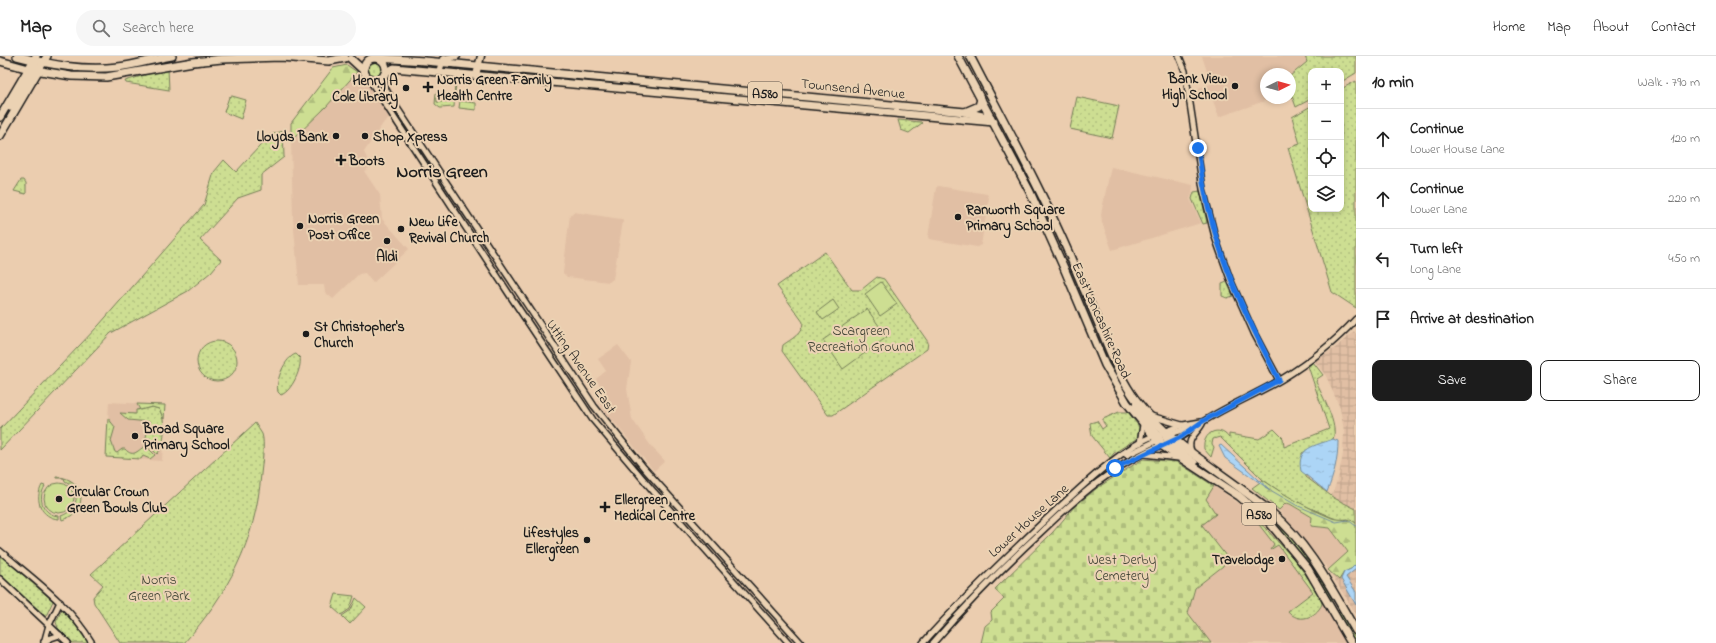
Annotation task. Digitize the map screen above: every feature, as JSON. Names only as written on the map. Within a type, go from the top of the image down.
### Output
[{"type":"main road","points":[[17,56],[45,59],[90,69],[128,65],[172,56]]},
{"type":"main road","name":"Townsend Avenue","points":[[365,56],[374,59],[478,66],[965,112],[994,120]]},
{"type":"main road","points":[[439,72],[440,63],[445,58],[457,56]]},
{"type":"main road","points":[[476,75],[481,56]]},
{"type":"main road","name":"East Lancashire Road","points":[[958,56],[994,120],[1036,205],[1110,376],[1127,403],[1143,425],[1235,482],[1274,514],[1296,539],[1322,573],[1356,631]]},
{"type":"main road","name":"East Lancashire Road","points":[[970,56],[1039,189],[1126,384],[1136,400],[1150,416],[1163,438],[1179,458],[1239,496],[1269,522],[1308,570],[1351,643]]},
{"type":"main road","points":[[0,61],[34,69],[78,76],[106,77],[206,60],[281,57],[329,61],[348,57],[364,71],[369,78]]},
{"type":"main road","points":[[0,136],[34,69],[35,58]]},
{"type":"main road","points":[[0,118],[34,69],[45,59]]},
{"type":"main road","points":[[364,71],[365,64],[374,59],[384,63],[384,76]]},
{"type":"main road","name":"Townsend Avenue","points":[[384,76],[396,68],[994,120]]},
{"type":"main road","name":"A580","points":[[369,78],[378,80],[384,76]]},
{"type":"main road","points":[[965,112],[979,106],[981,99]]},
{"type":"main road","points":[[994,120],[997,109]]},
{"type":"main road","name":"A580","points":[[994,120],[1004,122]]},
{"type":"main road","points":[[1126,384],[1131,399],[1163,438],[1196,465],[1229,486],[1239,496]]},
{"type":"street","points":[[1179,56],[1185,71],[1203,189],[1215,237],[1248,319],[1279,380]]},
{"type":"street","points":[[376,92],[384,76]]},
{"type":"street","name":"Utting Avenue East","points":[[384,76],[385,89],[395,105],[594,406],[644,468],[801,643]]},
{"type":"street","name":"Utting Avenue East","points":[[369,78],[376,92],[593,420],[649,486],[789,643]]},
{"type":"street","points":[[1113,462],[1203,421],[1279,380],[1324,348],[1356,319]]},
{"type":"street","points":[[1150,416],[1183,425]]},
{"type":"street","points":[[1163,438],[1183,425],[1203,421]]},
{"type":"street","points":[[1193,455],[1190,448],[1192,435],[1199,429],[1203,421]]},
{"type":"street","points":[[1140,443],[1143,425]]},
{"type":"street","name":"Lower House Lane","points":[[923,643],[990,571],[1071,496],[1113,462],[1140,443],[1163,438]]},
{"type":"street","name":"Lower House Lane","points":[[933,643],[1020,550],[1088,488],[1115,468],[1143,454],[1163,438]]},
{"type":"street","points":[[1143,454],[1179,458]]},
{"type":"street","points":[[0,551],[60,602],[86,632],[92,643]]},
{"type":"street","points":[[0,579],[68,643]]},
{"type":"street","points":[[44,643],[49,625],[60,602]]},
{"type":"street","points":[[44,643],[51,638],[60,636]]},
{"type":"shaded area","name":"Bank View High School","points":[[1202,56],[1305,56],[1307,62],[1296,71],[1296,68],[1260,68],[1260,103],[1219,117],[1209,90],[1199,93],[1198,88],[1211,84]]},
{"type":"shaded area","points":[[357,72],[364,77],[391,118],[384,122],[364,152],[371,167],[364,171],[380,195],[382,219],[409,249],[373,283],[365,273],[359,274],[333,299],[325,292],[324,285],[299,285],[293,218],[291,141],[326,107]]},
{"type":"shaded area","points":[[1111,167],[1193,185],[1190,199],[1201,223],[1112,250],[1102,222],[1101,214]]},
{"type":"shaded area","name":"Ranworth Square Primary School","points":[[938,186],[987,194],[989,198],[981,245],[977,247],[929,239],[928,237],[936,188]]},
{"type":"shaded area","points":[[574,212],[621,219],[623,221],[613,279],[609,282],[567,277],[563,273],[570,215]]},
{"type":"shaded area","points":[[1354,331],[1356,334],[1356,527],[1331,498],[1339,475],[1343,454],[1344,431],[1340,408],[1326,376],[1315,361],[1335,348]]},
{"type":"shaded area","points":[[618,345],[631,362],[627,389],[632,419],[651,446],[665,461],[654,471],[597,401],[604,396],[604,391],[596,379],[606,371],[598,359]]},
{"type":"shaded area","name":"Broad Square Primary School","points":[[109,402],[165,405],[162,461],[106,457]]},
{"type":"shaded area","points":[[1214,486],[1250,512],[1270,530],[1295,558],[1315,588],[1345,643],[1211,643],[1188,613],[1195,588],[1223,566],[1202,525],[1206,499]]},
{"type":"shaded area","points":[[1287,503],[1312,517],[1311,526],[1330,528],[1348,552],[1328,569],[1279,510]]},
{"type":"shaded area","points":[[1356,546],[1356,614],[1328,569]]},
{"type":"green space","points":[[1305,56],[1356,56],[1356,73],[1344,80],[1344,68],[1308,68],[1308,101],[1296,107],[1296,71],[1307,62]]},
{"type":"green space","points":[[375,62],[380,64],[382,69],[380,74],[375,76],[370,74],[368,69],[370,64]]},
{"type":"green space","points":[[347,65],[357,72],[326,107],[291,141],[291,123],[333,68]]},
{"type":"green space","points":[[168,68],[169,90],[126,83],[125,81]]},
{"type":"green space","points":[[453,79],[456,79],[454,107],[440,108],[435,104],[436,93],[437,102],[442,102],[443,95],[449,95],[449,98],[454,99],[455,82]]},
{"type":"green space","points":[[1356,81],[1356,308],[1332,292],[1288,148],[1300,144],[1292,117],[1308,108],[1308,212],[1344,212],[1344,87]]},
{"type":"green space","points":[[232,96],[246,100],[241,119],[224,112],[229,97]]},
{"type":"green space","points":[[1077,97],[1119,106],[1112,138],[1070,129]]},
{"type":"green space","points":[[460,101],[476,103],[476,110],[459,108]]},
{"type":"green space","points":[[898,120],[922,123],[909,133],[901,130]]},
{"type":"green space","points":[[283,131],[284,157],[261,175],[261,190],[238,198],[200,240],[221,260],[211,272],[188,291],[111,333],[0,450],[0,429],[99,325],[204,205],[214,172],[224,160],[236,172],[270,135]]},
{"type":"green space","points":[[21,180],[24,180],[26,183],[26,194],[14,191]]},
{"type":"green space","points":[[1200,191],[1207,223],[1203,224],[1192,199],[1194,192]]},
{"type":"green space","name":"Scargreen Recreation Ground","points":[[825,252],[852,290],[861,290],[877,277],[884,279],[928,342],[927,349],[833,415],[828,415],[782,351],[783,345],[799,333],[803,322],[777,286]]},
{"type":"green space","points":[[881,282],[897,304],[880,316],[865,294]]},
{"type":"green space","points":[[1227,282],[1233,296],[1227,298],[1222,296],[1222,284]]},
{"type":"green space","points":[[833,300],[839,309],[823,320],[817,312]]},
{"type":"green space","points":[[867,309],[887,337],[843,369],[823,340]]},
{"type":"green space","points":[[221,341],[228,344],[234,350],[237,361],[236,369],[228,378],[221,381],[213,381],[206,378],[198,369],[197,357],[200,350],[209,342]]},
{"type":"green space","points":[[296,354],[300,358],[298,373],[289,389],[281,395],[278,392],[277,387],[279,376],[288,360]]},
{"type":"green space","points":[[1313,362],[1323,375],[1317,379],[1316,382],[1329,410],[1334,426],[1334,433],[1333,439],[1302,453],[1306,477],[1334,498],[1356,509],[1356,523],[1348,519],[1338,520],[1294,501],[1263,480],[1220,437],[1213,439],[1212,444],[1214,447],[1211,457],[1204,449],[1204,443],[1208,435],[1216,431],[1225,434],[1229,438],[1229,434],[1259,439],[1274,429],[1283,438],[1284,447],[1329,429],[1308,366]]},
{"type":"green space","points":[[137,404],[165,405],[164,419],[159,409],[152,407],[140,410]]},
{"type":"green space","points":[[152,407],[159,409],[164,426],[162,445],[157,454],[145,443],[149,422],[128,420],[120,413],[136,414],[136,410]]},
{"type":"green space","points":[[1119,412],[1128,412],[1140,428],[1139,437],[1114,453],[1110,458],[1092,436],[1090,423],[1097,421],[1102,429],[1106,426],[1103,419]]},
{"type":"green space","points":[[108,418],[115,427],[111,441],[115,452],[117,453],[122,449],[125,449],[128,452],[133,453],[146,446],[155,455],[150,459],[143,456],[141,459],[106,457]]},
{"type":"green space","name":"Norris Green Park","points":[[255,423],[263,438],[263,459],[258,498],[253,521],[246,544],[237,565],[214,605],[184,643],[120,643],[94,603],[93,597],[103,585],[91,574]]},
{"type":"green space","name":"West Derby Cemetery","points":[[1143,459],[1177,462],[1214,486],[1206,499],[1216,514],[1202,525],[1226,556],[1223,566],[1195,588],[1188,613],[1211,643],[981,643],[985,626],[992,620],[991,612],[1004,599],[995,589],[1053,532],[1074,507],[1097,488]]},
{"type":"green space","points":[[1197,460],[1244,492],[1287,531],[1309,558],[1332,599],[1330,600],[1300,553],[1277,527],[1252,504],[1198,465]]},
{"type":"green space","points":[[64,478],[74,483],[81,496],[77,510],[71,516],[62,520],[61,516],[72,509],[76,499],[74,489],[65,481]]},
{"type":"green space","points":[[1263,480],[1296,501],[1323,514],[1335,519],[1350,520],[1356,523],[1356,564],[1351,569],[1344,572],[1339,580],[1328,570],[1348,552],[1330,528],[1311,526],[1312,517],[1290,504],[1286,503],[1279,510],[1252,488]]},
{"type":"green space","name":"Circular Crown Green Bowls Club","points":[[59,483],[70,487],[74,498],[70,509],[59,513],[48,509],[44,498],[48,487]]},
{"type":"green space","points":[[42,485],[45,486],[42,496],[43,506],[49,513],[59,516],[59,519],[48,515],[41,507],[39,496]]},
{"type":"green space","points":[[1254,516],[1294,559],[1319,593],[1322,604],[1316,613],[1306,618],[1302,618],[1292,615],[1288,611],[1313,592],[1278,545],[1270,550],[1274,544],[1253,517]]},
{"type":"green space","points":[[0,555],[53,601],[46,616],[0,576]]},
{"type":"green space","points":[[336,594],[354,596],[350,609],[341,615],[332,607]]},
{"type":"green space","points":[[356,598],[366,607],[350,624],[342,616],[351,610]]},
{"type":"green space","points":[[62,609],[77,624],[89,643],[73,643],[58,628],[56,622]]},
{"type":"green space","points":[[1337,612],[1343,613],[1356,635],[1356,643]]},
{"type":"water","points":[[1333,439],[1338,441],[1337,454],[1334,473],[1327,492],[1301,471],[1300,463],[1301,457],[1308,449]]},
{"type":"water","points":[[1221,445],[1270,490],[1225,458],[1219,446]]},
{"type":"water","points":[[1356,564],[1356,569],[1346,577],[1356,592],[1356,605],[1341,579],[1344,572],[1351,569]]},
{"type":"waterway","points":[[1265,487],[1296,505],[1336,522],[1348,520],[1356,526]]},
{"type":"place","name":"Bank View High School","points":[[1235,86]]},
{"type":"place","name":"Norris Green Family Health Centre","points":[[428,87]]},
{"type":"place","name":"Henry A Cole Library","points":[[406,88]]},
{"type":"place","name":"Lloyds Bank","points":[[336,136]]},
{"type":"place","name":"Shop Xpress","points":[[365,136]]},
{"type":"place","name":"Boots","points":[[341,160]]},
{"type":"place","name":"Ranworth Square Primary School","points":[[958,217]]},
{"type":"place","name":"Norris Green Post Office","points":[[300,226]]},
{"type":"place","name":"New Life Revival Church","points":[[401,229]]},
{"type":"place","name":"Aldi","points":[[387,241]]},
{"type":"place","name":"St Christopher's Church","points":[[306,334]]},
{"type":"place","name":"Broad Square Primary School","points":[[135,436]]},
{"type":"place","name":"Circular Crown Green Bowls Club","points":[[59,499]]},
{"type":"place","name":"Ellergreen Medical Centre","points":[[605,507]]},
{"type":"place","name":"Lifestyles Ellergreen","points":[[587,540]]},
{"type":"place","name":"Travelodge","points":[[1282,559]]},
{"type":"district","name":"Norris Green","points":[[442,171]]},
{"type":"route","points":[[1115,468],[1161,445],[1181,437],[1203,421],[1279,380],[1254,333],[1222,260],[1206,204],[1198,148]]}]
